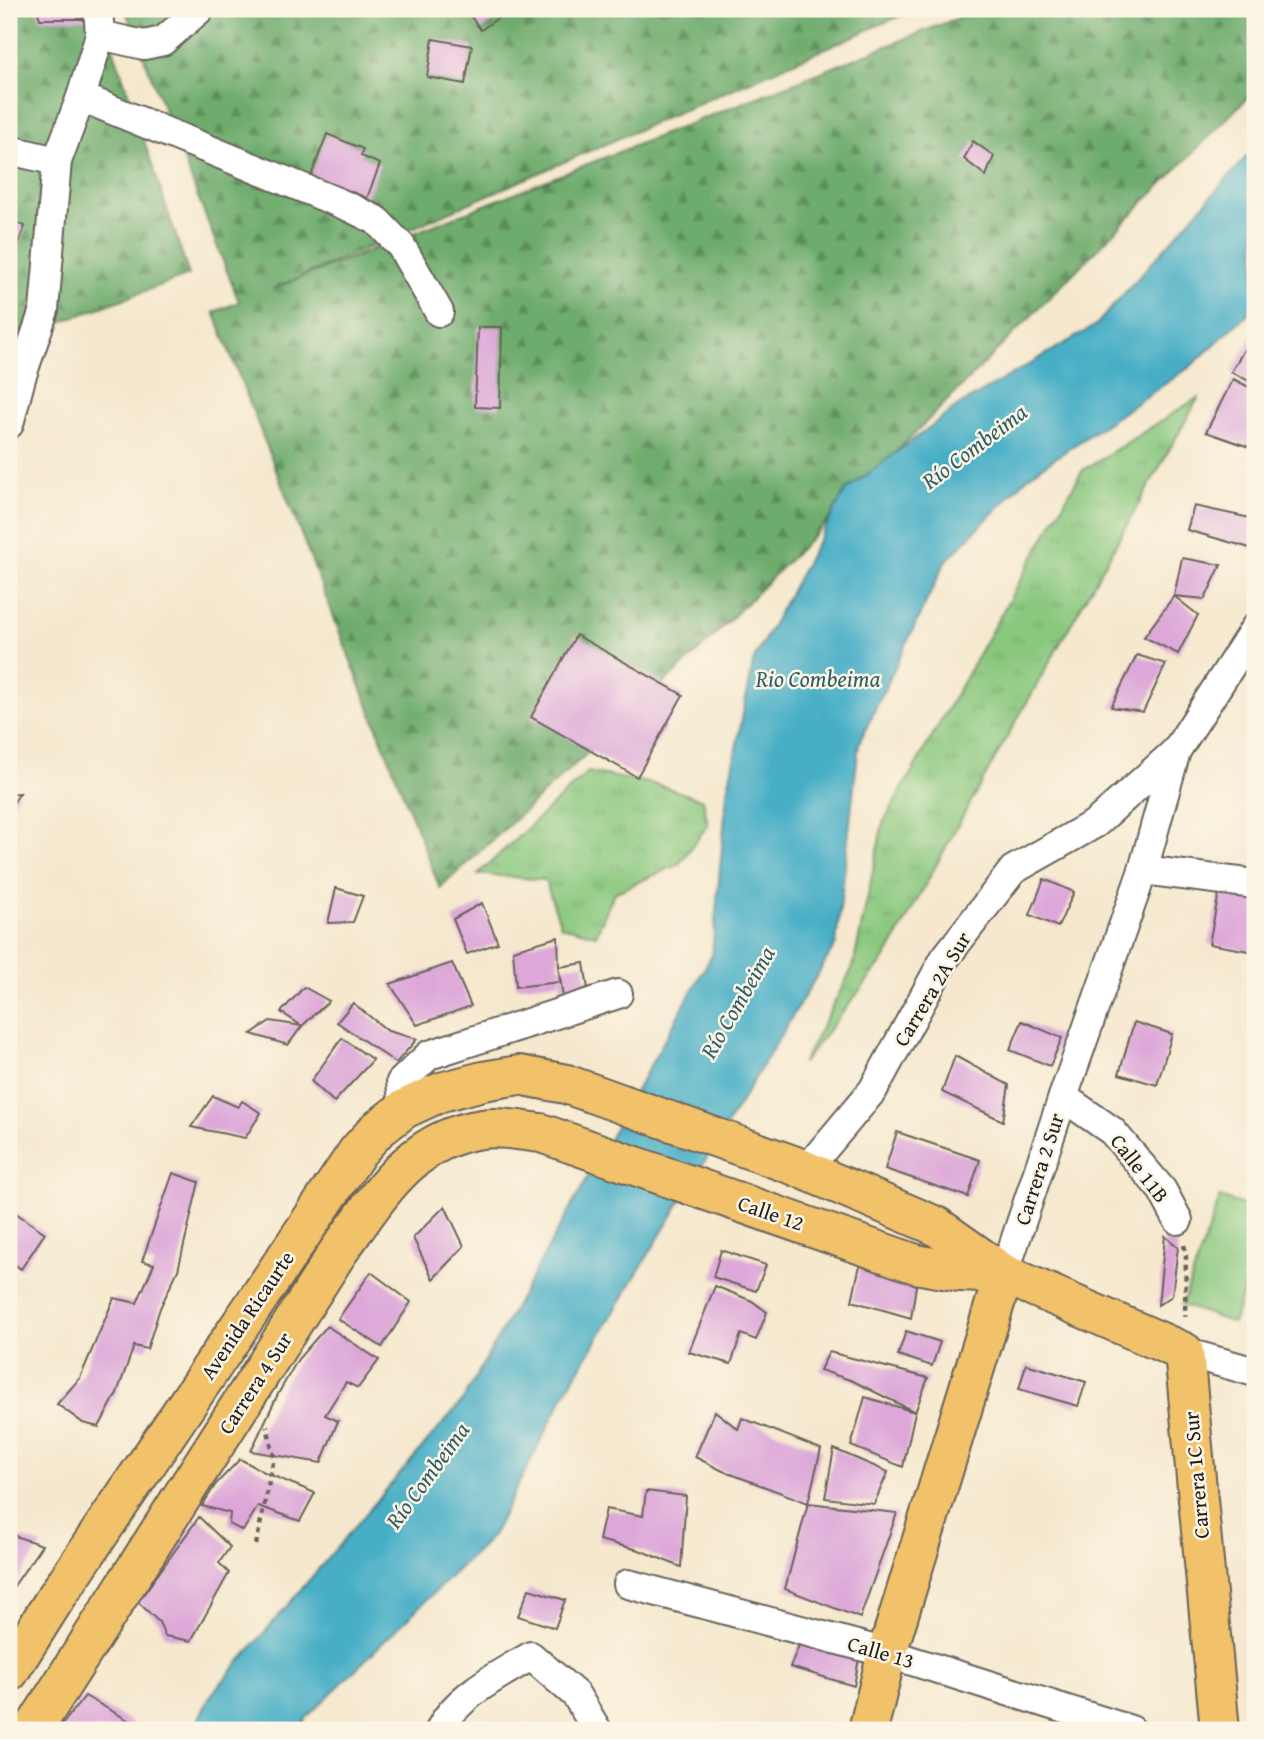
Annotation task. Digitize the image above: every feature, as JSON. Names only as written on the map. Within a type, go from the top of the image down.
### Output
[{"type":"main road","name":"Avenida Ricaurte","points":[[9,1672],[53,1602],[358,1151],[377,1130],[404,1109],[441,1092],[519,1075],[566,1084]]},
{"type":"main road","name":"Calle 12","points":[[566,1084],[799,1168],[936,1226],[1004,1274],[1184,1352]]},
{"type":"main road","name":"Carrera 4 Sur","points":[[33,1730],[338,1252],[393,1176],[418,1154],[452,1136],[484,1128],[541,1133]]},
{"type":"main road","name":"Calle 12","points":[[541,1133],[916,1264],[960,1272],[1004,1274]]},
{"type":"main road","name":"Carrera 2 Sur","points":[[869,1730],[887,1653],[1004,1274]]},
{"type":"main road","name":"Carrera 1C Sur","points":[[1184,1352],[1220,1730]]},
{"type":"street","points":[[9,424],[20,378],[44,310],[57,160],[81,97],[99,22],[144,46],[163,41],[200,9]]},
{"type":"street","points":[[81,97],[376,220],[401,246],[439,312]]},
{"type":"street","points":[[9,150],[57,160]]},
{"type":"street","name":"Carrera 2 Sur","points":[[1004,1274],[1143,870],[1176,751],[1255,628]]},
{"type":"street","name":"Carrera 2A Sur","points":[[799,1168],[873,1090],[945,958],[1013,870],[1096,823],[1176,751]]},
{"type":"street","points":[[1143,870],[1255,884]]},
{"type":"street","points":[[404,1109],[401,1082],[429,1055],[618,994]]},
{"type":"street","name":"Calle 11B","points":[[1063,1097],[1112,1131],[1162,1190],[1178,1220]]},
{"type":"street","name":"Calle 12","points":[[1184,1352],[1255,1371]]},
{"type":"street","name":"Calle 13","points":[[628,1584],[887,1653],[1131,1730]]},
{"type":"street","points":[[440,1730],[445,1718],[486,1682],[531,1656],[576,1695],[597,1730]]},
{"type":"path","points":[[1178,1220],[1186,1253],[1184,1352]]},
{"type":"path","points":[[256,1545],[274,1457],[257,1379]]},
{"type":"green space","points":[[9,9],[100,9],[189,275],[9,341]]},
{"type":"green space","points":[[125,9],[916,9],[272,289],[980,9],[1255,9],[1255,90],[700,650],[440,888],[214,312],[239,302]]},
{"type":"green space","points":[[1199,397],[886,957],[802,1064],[853,967],[883,823],[1082,471]]},
{"type":"green space","points":[[588,772],[659,785],[703,800],[708,825],[679,864],[614,893],[596,935],[561,926],[545,880],[478,874]]},
{"type":"green space","points":[[1220,1197],[1255,1209],[1255,1259],[1233,1323],[1182,1305]]},
{"type":"water","name":"Rio Combeima","points":[[1255,147],[1255,307],[1190,367],[1030,475],[945,562],[859,743],[836,944],[568,1388],[492,1536],[306,1718],[300,1730],[193,1730],[211,1695],[463,1400],[712,955],[727,793],[754,659],[845,491],[958,406],[1096,325]]},
{"type":"building","points":[[37,9],[86,9],[88,19],[40,19]]},
{"type":"building","points":[[465,9],[499,9],[503,14],[481,30]]},
{"type":"building","points":[[433,39],[472,46],[465,84],[427,77]]},
{"type":"building","points":[[327,134],[363,149],[361,156],[380,164],[367,198],[311,176]]},
{"type":"building","points":[[973,141],[994,156],[986,176],[964,159]]},
{"type":"building","points":[[9,220],[25,226],[13,258],[9,256]]},
{"type":"building","points":[[478,327],[502,327],[500,408],[475,407]]},
{"type":"building","points":[[1255,331],[1255,384],[1231,372]]},
{"type":"building","points":[[1233,379],[1255,390],[1255,449],[1206,432]]},
{"type":"building","points":[[1194,506],[1255,519],[1255,535],[1250,548],[1187,530]]},
{"type":"building","points":[[1182,558],[1221,565],[1205,599],[1174,596]]},
{"type":"building","points":[[1174,596],[1198,615],[1178,654],[1144,637]]},
{"type":"building","points":[[576,635],[683,695],[637,777],[531,717]]},
{"type":"building","points":[[1137,655],[1166,664],[1143,712],[1111,707]]},
{"type":"building","points":[[20,793],[9,809],[9,794]]},
{"type":"building","points":[[1044,879],[1074,892],[1058,927],[1030,915]]},
{"type":"building","points":[[336,888],[363,896],[353,922],[328,923]]},
{"type":"building","points":[[1219,892],[1255,899],[1255,952],[1209,944]]},
{"type":"building","points":[[482,903],[498,943],[467,954],[453,919]]},
{"type":"building","points":[[558,937],[559,967],[584,963],[588,989],[563,998],[559,970],[560,982],[516,987],[513,950]]},
{"type":"building","points":[[452,963],[471,1006],[417,1025],[390,984]]},
{"type":"building","points":[[304,987],[329,1001],[302,1026],[281,1012]]},
{"type":"building","points":[[353,1003],[388,1031],[417,1039],[396,1063],[337,1022]]},
{"type":"building","points":[[270,1021],[302,1026],[288,1045],[251,1034]]},
{"type":"building","points":[[1022,1021],[1062,1038],[1050,1066],[1010,1050]]},
{"type":"building","points":[[1134,1022],[1172,1034],[1157,1085],[1119,1074]]},
{"type":"building","points":[[342,1038],[373,1060],[334,1102],[311,1081]]},
{"type":"building","points":[[955,1056],[1009,1085],[1003,1121],[942,1092]]},
{"type":"building","points":[[213,1096],[238,1107],[242,1101],[261,1113],[245,1138],[191,1127]]},
{"type":"building","points":[[897,1132],[980,1160],[968,1197],[885,1169]]},
{"type":"building","points":[[173,1173],[199,1182],[178,1270],[160,1308],[147,1349],[134,1346],[117,1393],[99,1427],[83,1423],[57,1404],[80,1378],[114,1298],[137,1303],[154,1264],[142,1261]]},
{"type":"building","points":[[445,1206],[464,1246],[433,1279],[413,1238]]},
{"type":"building","points":[[10,1209],[45,1233],[21,1269],[9,1260]]},
{"type":"building","points":[[1165,1236],[1178,1247],[1172,1296],[1158,1305]]},
{"type":"building","points":[[721,1250],[766,1265],[756,1291],[713,1277]]},
{"type":"building","points":[[860,1265],[917,1280],[911,1318],[852,1301]]},
{"type":"building","points":[[371,1272],[411,1302],[382,1347],[338,1319]]},
{"type":"building","points":[[715,1286],[752,1301],[767,1312],[756,1340],[741,1334],[731,1364],[689,1352]]},
{"type":"building","points":[[327,1326],[379,1360],[358,1388],[346,1382],[325,1415],[338,1421],[321,1463],[251,1451],[298,1359]]},
{"type":"building","points":[[906,1331],[940,1342],[932,1366],[898,1355]]},
{"type":"building","points":[[829,1352],[928,1378],[915,1412],[853,1381],[820,1370]]},
{"type":"building","points":[[1026,1364],[1086,1382],[1078,1406],[1019,1389]]},
{"type":"building","points":[[865,1397],[915,1412],[903,1467],[851,1446]]},
{"type":"building","points":[[715,1411],[738,1429],[742,1418],[821,1449],[808,1503],[723,1471],[695,1457]]},
{"type":"building","points":[[834,1449],[888,1472],[874,1504],[825,1498]]},
{"type":"building","points":[[240,1459],[315,1493],[300,1521],[258,1506],[243,1531],[229,1524],[230,1513],[202,1506],[216,1484]]},
{"type":"building","points":[[646,1491],[686,1496],[681,1567],[639,1550],[599,1540],[606,1509],[643,1516]]},
{"type":"building","points":[[808,1503],[897,1513],[860,1618],[785,1589]]},
{"type":"building","points":[[199,1517],[230,1547],[219,1563],[229,1573],[191,1641],[165,1636],[159,1622],[138,1602]]},
{"type":"building","points":[[9,1534],[42,1545],[9,1593]]},
{"type":"building","points":[[529,1589],[565,1600],[555,1628],[518,1616]]},
{"type":"building","points":[[1255,1609],[1255,1639],[1252,1637]]},
{"type":"building","points":[[803,1636],[860,1653],[854,1686],[790,1667]]},
{"type":"building","points":[[85,1696],[133,1723],[129,1730],[58,1730]]},
{"type":"water label","name":"Río Combeima","points":[[974,446]]},
{"type":"water label","name":"Río Combeima","points":[[737,1002]]},
{"type":"water label","name":"Río Combeima","points":[[427,1475]]}]
